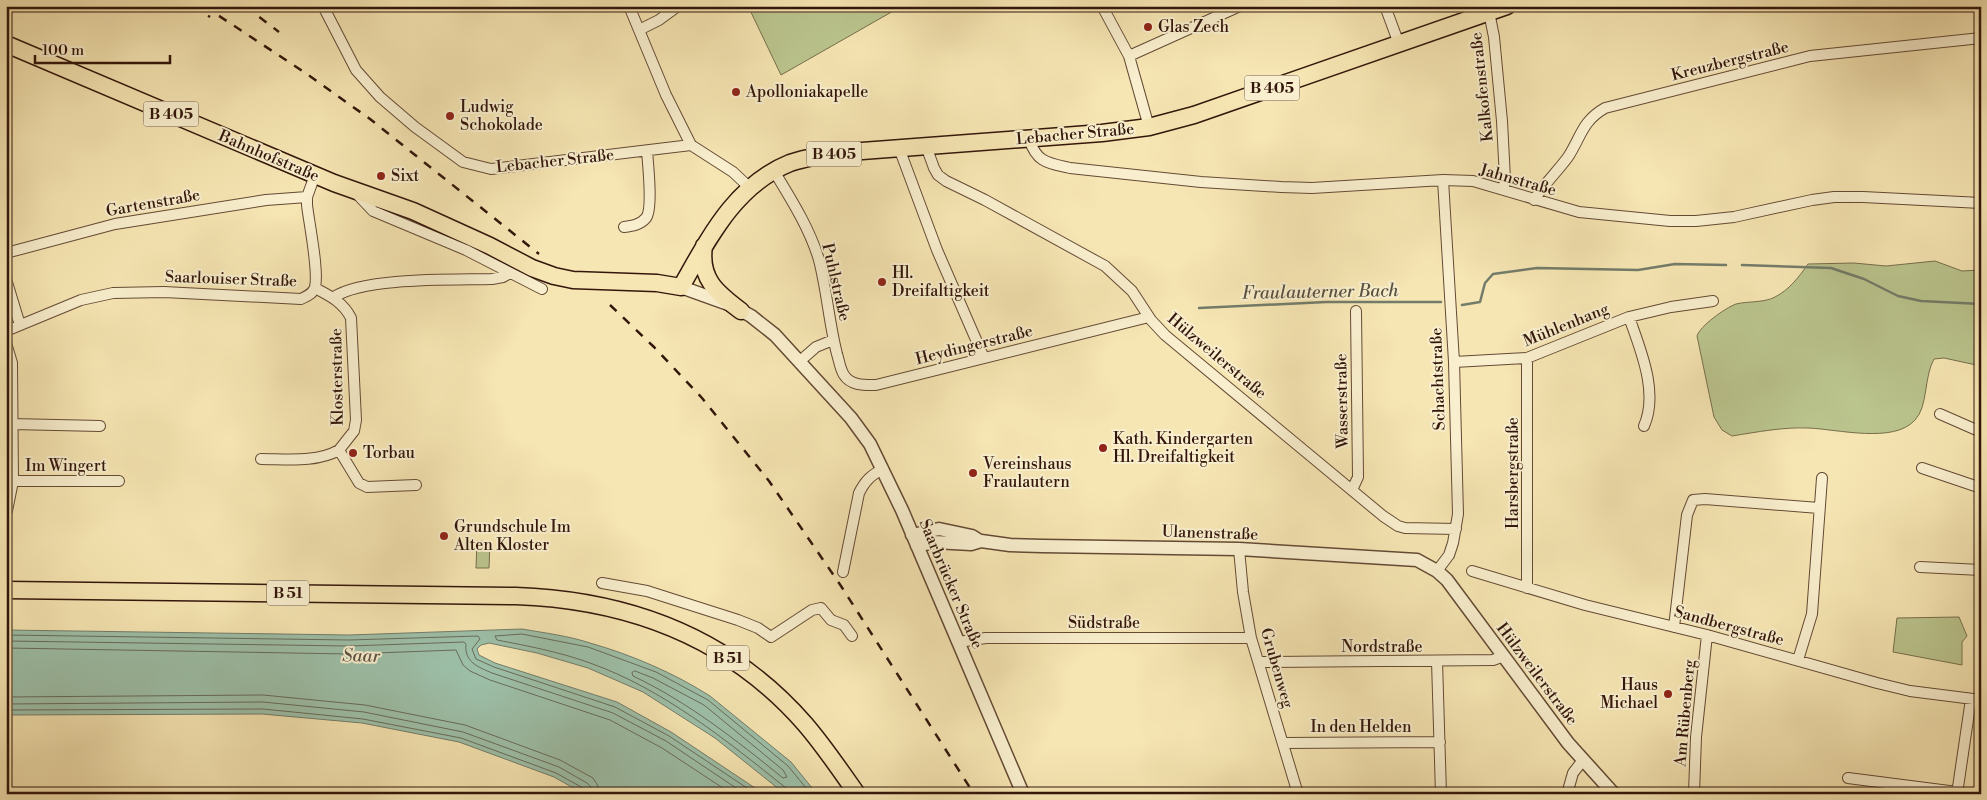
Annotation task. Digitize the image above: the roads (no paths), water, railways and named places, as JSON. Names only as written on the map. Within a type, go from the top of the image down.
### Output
[{"type":"main road","name":"Lebacher Straße","points":[[750,188],[774,171],[790,164],[823,156],[899,148],[1102,133],[1149,127],[1194,115],[1507,6]]},
{"type":"main road","name":"Bahnhofstraße","points":[[6,44],[315,175],[438,222],[532,268],[554,276],[573,280],[656,283],[681,286]]},
{"type":"main road","name":"B 405","points":[[681,286],[704,246],[728,211],[750,188]]},
{"type":"main road","points":[[704,246],[703,256],[706,274],[711,285],[720,295],[741,311]]},
{"type":"main road","name":"B 51","points":[[6,590],[516,596],[552,597],[605,606],[656,621],[678,630],[709,646],[752,675],[782,701],[804,724],[857,794]]},
{"type":"street","name":"Lebacher Straße","points":[[323,6],[345,52],[367,84],[415,127],[463,162],[491,168],[691,145]]},
{"type":"street","points":[[629,6],[666,95],[691,145],[734,172],[750,188]]},
{"type":"street","points":[[639,30],[659,20],[678,6]]},
{"type":"street","points":[[1102,6],[1129,56],[1149,127]]},
{"type":"street","points":[[1129,56],[1240,6]]},
{"type":"street","points":[[1385,6],[1399,44]]},
{"type":"street","name":"Kalkofenstraße","points":[[1489,12],[1495,46],[1497,84],[1502,121],[1504,189]]},
{"type":"street","name":"Kreuzbergstraße","points":[[1534,200],[1546,181],[1567,158],[1588,120],[1605,108],[1810,56],[1981,38]]},
{"type":"street","name":"Jahnstraße","points":[[1029,139],[1033,150],[1039,158],[1050,164],[1110,173],[1312,188],[1443,180],[1473,181],[1579,212],[1670,221],[1696,221],[1734,216],[1834,197],[1981,204]]},
{"type":"street","name":"Hülzweilerstraße","points":[[926,146],[934,168],[938,175],[946,181],[1093,258],[1120,278],[1132,290],[1149,317],[1165,335],[1383,516],[1398,526],[1405,528],[1456,529]]},
{"type":"street","points":[[899,148],[937,250],[984,358]]},
{"type":"street","points":[[624,227],[639,224],[647,218],[649,208],[647,151]]},
{"type":"street","name":"Puhlstraße","points":[[774,171],[814,245],[833,340],[816,347],[800,361]]},
{"type":"street","points":[[315,175],[308,198],[316,276],[315,288]]},
{"type":"street","name":"Schachtstraße","points":[[1437,570],[1449,555],[1456,529],[1454,362],[1443,180]]},
{"type":"street","points":[[354,191],[373,210],[466,250],[542,290]]},
{"type":"street","name":"Gartenstraße","points":[[6,253],[115,224],[266,200],[308,198]]},
{"type":"street","points":[[334,298],[341,293],[354,289],[397,282],[492,280],[510,273]]},
{"type":"street","points":[[6,279],[20,325]]},
{"type":"street","name":"Saarbrücker Straße","points":[[681,286],[706,294],[741,311],[775,335],[859,429],[883,469],[1023,794]]},
{"type":"street","name":"Saarlouiser Straße","points":[[6,331],[81,300],[113,293],[164,292],[301,299],[310,295],[315,288],[334,298]]},
{"type":"street","name":"Klosterstraße","points":[[334,298],[347,309],[351,318],[356,420],[354,431],[339,450],[359,483],[367,487],[416,485]]},
{"type":"street","name":"Mühlenhang","points":[[1454,362],[1527,358],[1629,317],[1671,307],[1713,302]]},
{"type":"street","name":"Wasserstraße","points":[[1352,490],[1358,477],[1356,311]]},
{"type":"street","name":"Heydingerstraße","points":[[833,340],[844,376],[861,385],[876,385],[1149,317]]},
{"type":"street","name":"Mühlenhang","points":[[1629,317],[1648,380],[1648,410],[1644,426]]},
{"type":"street","name":"Im Wingert","points":[[6,342],[12,362],[13,481],[7,511]]},
{"type":"street","name":"Harsbergstraße","points":[[1527,358],[1528,588]]},
{"type":"street","points":[[1940,414],[1981,432]]},
{"type":"street","points":[[12,424],[100,426]]},
{"type":"street","points":[[261,459],[317,458],[339,450]]},
{"type":"street","points":[[1922,468],[1981,488]]},
{"type":"street","points":[[843,572],[859,493],[864,482],[871,475],[883,469]]},
{"type":"street","points":[[1798,660],[1812,614],[1822,478]]},
{"type":"street","name":"Im Wingert","points":[[13,481],[119,481]]},
{"type":"street","points":[[1674,627],[1687,515],[1692,500],[1706,499],[1819,508]]},
{"type":"street","name":"Ulanenstraße","points":[[915,541],[939,530],[972,536],[980,541],[1010,545],[1239,549],[1403,558],[1417,560],[1437,570]]},
{"type":"street","name":"Grubenweg","points":[[1239,549],[1243,592],[1251,638],[1298,794]]},
{"type":"street","points":[[1920,567],[1981,570]]},
{"type":"street","name":"Hülzweilerstraße","points":[[1437,570],[1458,594],[1583,760],[1614,794]]},
{"type":"street","name":"Sandbergstraße","points":[[1472,571],[1585,605],[1707,635],[1910,691],[1976,699]]},
{"type":"street","points":[[602,583],[647,591],[738,620],[758,628],[771,637],[812,610],[820,608],[831,620],[844,625],[852,636]]},
{"type":"street","name":"Am Rübenberg","points":[[1694,794],[1696,737],[1707,635]]},
{"type":"street","name":"Südstraße","points":[[958,642],[986,638],[1251,638]]},
{"type":"street","name":"Nordstraße","points":[[1259,662],[1437,662],[1493,660],[1504,656]]},
{"type":"street","points":[[1437,662],[1441,794]]},
{"type":"street","points":[[1848,778],[1957,793],[1976,699]]},
{"type":"street","name":"In den Helden","points":[[1283,743],[1440,742]]},
{"type":"street","points":[[1567,794],[1573,773],[1583,760]]},
{"type":"water","name":"Saar","points":[[522,629],[574,638],[606,648],[652,665],[682,680],[710,696],[791,762],[817,794],[785,794],[715,738],[643,692],[588,668],[537,653],[489,643],[481,645],[477,649],[479,655],[495,663],[617,702],[671,732],[764,794],[584,794],[554,777],[459,742],[362,723],[262,714],[6,715],[6,630],[349,635]]},
{"type":"waterway","name":"Fraulauterner Bach","points":[[1462,305],[1480,302],[1485,283],[1493,274],[1537,268],[1638,270],[1675,264],[1726,265]]},
{"type":"waterway","name":"Fraulauterner Bach","points":[[1742,265],[1831,268],[1864,279],[1898,296],[1921,301],[1981,304]]},
{"type":"waterway","name":"Fraulauterner Bach","points":[[1199,308],[1326,302],[1441,302]]},
{"type":"railway","points":[[193,6],[210,17]]},
{"type":"railway","points":[[204,6],[304,72],[370,119],[539,254]]},
{"type":"railway","points":[[245,6],[279,32]]},
{"type":"railway","points":[[610,305],[654,347],[702,398],[769,481],[841,586],[974,794]]},
{"type":"place","name":"Glas Zech","points":[[1148,27]]},
{"type":"place","name":"Apolloniakapelle","points":[[736,92]]},
{"type":"place","name":"Ludwig Schokolade","points":[[450,116]]},
{"type":"place","name":"Sixt","points":[[381,176]]},
{"type":"place","name":"Hl. Dreifaltigkeit","points":[[882,282]]},
{"type":"place","name":"Kath. Kindergarten Hl. Dreifaltigkeit","points":[[1103,448]]},
{"type":"place","name":"Torbau","points":[[353,453]]},
{"type":"place","name":"Vereinshaus Fraulautern","points":[[973,473]]},
{"type":"place","name":"Grundschule Im Alten Kloster","points":[[444,536]]},
{"type":"place","name":"Haus Michael","points":[[1668,694]]}]
